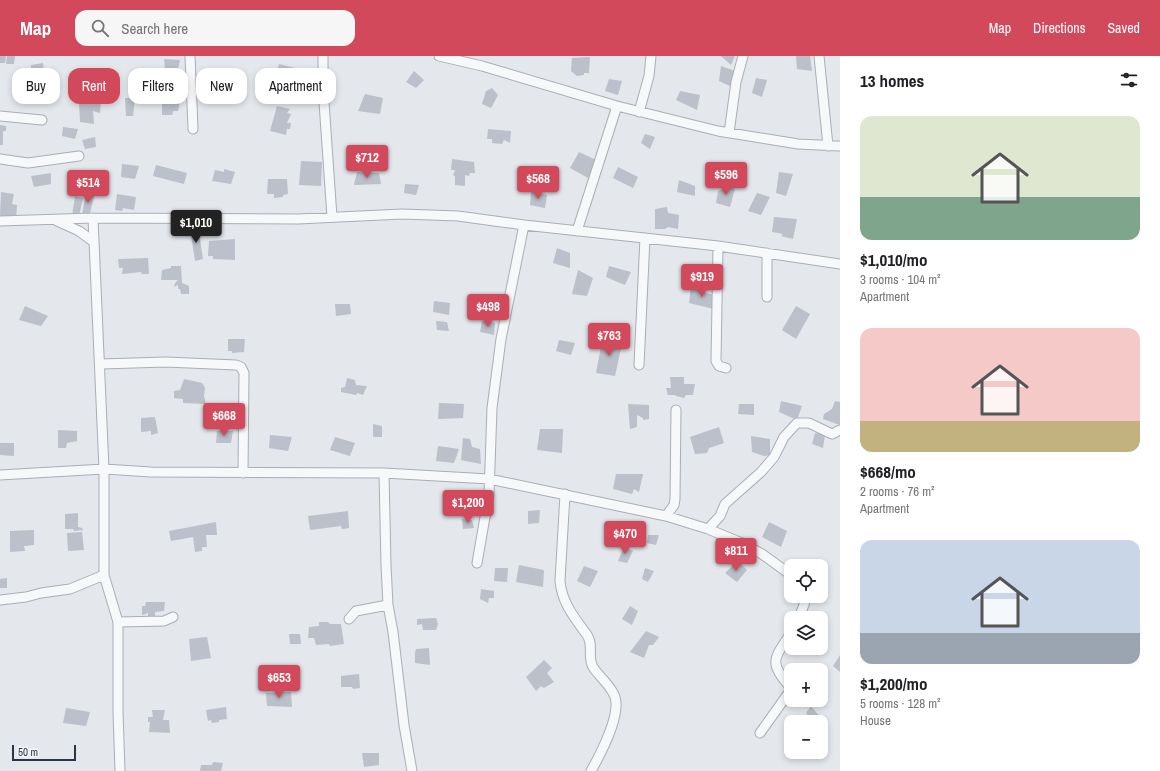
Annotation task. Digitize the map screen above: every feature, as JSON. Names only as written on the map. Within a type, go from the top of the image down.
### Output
[{"type":"street","points":[[190,56],[193,129]]},
{"type":"street","points":[[323,56],[323,88],[332,217]]},
{"type":"street","points":[[439,56],[482,66],[639,112],[729,133],[798,144],[840,146]]},
{"type":"street","points":[[482,66],[484,56]]},
{"type":"street","points":[[639,112],[648,76],[651,56]]},
{"type":"street","points":[[729,133],[736,82],[743,56]]},
{"type":"street","points":[[819,56],[828,146]]},
{"type":"street","points":[[577,231],[618,106]]},
{"type":"street","points":[[0,116],[42,120]]},
{"type":"street","points":[[0,159],[28,162],[79,156]]},
{"type":"street","points":[[0,220],[93,218],[298,219],[402,214],[458,216],[524,225],[718,246],[840,264]]},
{"type":"street","points":[[93,218],[101,364],[104,469],[104,576],[118,622],[118,712],[120,771]]},
{"type":"street","points":[[54,220],[79,231],[94,242]]},
{"type":"street","points":[[477,563],[486,516],[492,408],[501,339],[524,225]]},
{"type":"street","points":[[639,365],[645,238]]},
{"type":"street","points":[[718,246],[716,360],[719,366],[726,368]]},
{"type":"street","points":[[767,253],[767,297]]},
{"type":"street","points":[[101,364],[166,362],[236,365],[241,367],[244,373],[243,473]]},
{"type":"street","points":[[666,516],[674,505],[675,499],[676,410]]},
{"type":"street","points":[[708,529],[720,516],[725,504],[761,472],[774,457],[784,437],[797,423],[809,422],[832,434],[840,430]]},
{"type":"street","points":[[0,475],[104,469],[151,472],[384,473],[489,480],[565,494],[666,516],[708,529],[742,543],[768,558],[784,570]]},
{"type":"street","points":[[384,473],[388,605],[393,632],[404,725],[412,771]]},
{"type":"street","points":[[565,494],[560,581],[561,591],[569,610],[590,640],[593,667],[612,692],[616,700],[615,716],[610,733],[591,771]]},
{"type":"street","points":[[0,600],[70,589],[104,576]]},
{"type":"street","points":[[349,619],[356,611],[388,605]]},
{"type":"street","points":[[118,622],[164,621],[173,617]]},
{"type":"street","points":[[760,733],[790,691],[790,687],[775,667],[777,654],[784,644]]},
{"type":"building","points":[[0,56],[6,56],[5,63],[0,63]]},
{"type":"building","points":[[7,56],[15,56],[14,64],[6,64]]},
{"type":"building","points":[[721,56],[735,56],[731,65]]},
{"type":"building","points":[[796,56],[810,56],[812,71],[797,69]]},
{"type":"building","points":[[590,57],[589,73],[584,73],[584,75],[577,76],[571,71],[572,58]]},
{"type":"building","points":[[164,59],[180,60],[178,68],[165,68]]},
{"type":"building","points":[[43,63],[44,68],[31,68],[31,65]]},
{"type":"building","points":[[279,64],[295,68],[278,68]]},
{"type":"building","points":[[721,66],[738,72],[730,86],[719,81]]},
{"type":"building","points":[[414,71],[424,80],[416,88],[406,82]]},
{"type":"building","points":[[756,78],[767,80],[762,97],[752,93]]},
{"type":"building","points":[[609,79],[622,81],[618,95],[605,91]]},
{"type":"building","points":[[492,88],[498,95],[491,108],[482,104],[486,91]]},
{"type":"building","points":[[680,91],[700,95],[697,110],[676,100]]},
{"type":"building","points":[[365,94],[383,98],[380,114],[358,111]]},
{"type":"building","points":[[125,98],[128,98],[128,104],[134,104],[133,116],[126,116]]},
{"type":"building","points":[[79,104],[101,104],[100,113],[93,111],[94,124],[80,122]]},
{"type":"building","points":[[162,104],[179,104],[178,111],[173,111],[172,115],[162,115]]},
{"type":"building","points":[[277,106],[290,109],[287,113],[291,114],[287,123],[291,123],[290,129],[287,129],[286,135],[270,131]]},
{"type":"building","points":[[0,125],[6,126],[6,131],[3,131],[3,145],[0,145]]},
{"type":"building","points":[[63,127],[78,129],[75,139],[62,136]]},
{"type":"building","points":[[488,129],[511,131],[510,143],[504,140],[502,144],[492,143],[492,139],[487,139]]},
{"type":"building","points":[[645,134],[655,137],[650,149],[641,143]]},
{"type":"building","points":[[95,137],[96,147],[85,149],[82,140]]},
{"type":"building","points":[[579,152],[596,160],[588,178],[570,168]]},
{"type":"building","points":[[452,159],[474,162],[475,173],[470,173],[469,176],[465,175],[465,186],[455,185],[455,176],[453,175],[455,170],[451,170]]},
{"type":"building","points":[[301,161],[322,162],[321,186],[299,185]]},
{"type":"building","points":[[357,161],[369,162],[368,172],[357,171]]},
{"type":"building","points":[[122,164],[139,166],[135,179],[121,177]]},
{"type":"building","points":[[156,165],[187,173],[184,184],[153,176]]},
{"type":"building","points":[[618,167],[638,177],[633,188],[613,178]]},
{"type":"building","points":[[224,169],[235,172],[231,184],[212,181],[215,170],[224,172]]},
{"type":"building","points":[[357,172],[379,173],[381,184],[354,185]]},
{"type":"building","points":[[779,172],[793,174],[786,196],[776,193]]},
{"type":"building","points":[[51,173],[51,184],[34,187],[31,176]]},
{"type":"building","points":[[268,179],[287,179],[288,194],[283,195],[283,197],[274,198],[274,194],[267,194]]},
{"type":"building","points":[[679,180],[695,186],[695,196],[677,192]]},
{"type":"building","points":[[405,184],[419,185],[416,195],[404,193]]},
{"type":"building","points":[[728,185],[735,189],[730,207],[716,203],[718,191],[727,188]]},
{"type":"building","points":[[86,191],[95,193],[89,217],[82,216]]},
{"type":"building","points":[[531,191],[547,195],[545,208],[530,205]]},
{"type":"building","points":[[1,192],[14,194],[12,204],[17,205],[16,219],[2,218],[0,215]]},
{"type":"building","points":[[757,193],[770,197],[761,215],[748,211]]},
{"type":"building","points":[[117,194],[136,197],[134,210],[123,208],[122,211],[115,210]]},
{"type":"building","points":[[75,196],[83,198],[79,216],[72,216]]},
{"type":"building","points":[[667,207],[668,213],[679,215],[678,229],[668,227],[665,229],[655,229],[655,209]]},
{"type":"building","points":[[774,217],[797,219],[793,239],[781,236],[783,234],[772,232]]},
{"type":"building","points":[[198,227],[203,259],[195,261],[190,228]]},
{"type":"building","points":[[235,239],[235,260],[213,259],[213,256],[208,256],[209,241]]},
{"type":"building","points":[[557,248],[570,253],[570,268],[553,263]]},
{"type":"building","points":[[148,258],[149,274],[142,274],[141,272],[122,274],[123,268],[119,268],[118,259]]},
{"type":"building","points":[[171,266],[181,266],[182,283],[189,286],[189,294],[181,294],[180,289],[178,289],[178,285],[174,287],[178,280],[161,280],[162,270],[171,268]]},
{"type":"building","points":[[609,266],[631,272],[625,285],[606,277]]},
{"type":"building","points":[[578,270],[593,278],[587,296],[572,294]]},
{"type":"building","points":[[691,287],[703,288],[705,293],[716,295],[714,309],[689,303]]},
{"type":"building","points":[[434,301],[450,303],[449,315],[433,312]]},
{"type":"building","points":[[335,304],[350,304],[351,314],[336,316]]},
{"type":"building","points":[[25,306],[48,316],[41,326],[19,320]]},
{"type":"building","points":[[796,306],[810,314],[796,339],[782,330]]},
{"type":"building","points":[[436,321],[447,322],[449,331],[437,330]]},
{"type":"building","points":[[482,321],[495,323],[494,335],[480,332]]},
{"type":"building","points":[[603,336],[622,344],[615,376],[596,373]]},
{"type":"building","points":[[228,339],[245,339],[244,352],[232,353],[232,351],[228,351]]},
{"type":"building","points":[[559,340],[575,343],[571,355],[556,351]]},
{"type":"building","points":[[670,377],[684,377],[684,384],[695,384],[693,395],[686,395],[684,398],[675,395],[668,395],[666,388],[671,388]]},
{"type":"building","points":[[347,378],[355,380],[356,385],[367,386],[363,395],[341,392],[341,388],[345,387]]},
{"type":"building","points":[[184,379],[202,383],[205,388],[204,396],[206,404],[183,403],[183,399],[174,398],[174,391],[180,390]]},
{"type":"building","points":[[781,401],[802,406],[797,420],[779,412]]},
{"type":"building","points":[[835,401],[840,402],[840,425],[823,419],[824,414],[832,409]]},
{"type":"building","points":[[439,403],[464,404],[463,418],[438,419]]},
{"type":"building","points":[[628,404],[649,405],[649,419],[643,420],[643,418],[637,415],[637,427],[630,429]]},
{"type":"building","points":[[739,404],[754,404],[754,415],[738,414]]},
{"type":"building","points":[[155,417],[158,433],[151,435],[151,431],[141,432],[141,418]]},
{"type":"building","points":[[373,424],[382,426],[382,437],[373,437]]},
{"type":"building","points":[[719,427],[724,443],[709,448],[707,453],[695,454],[690,437]]},
{"type":"building","points":[[540,429],[563,429],[562,453],[537,450]]},
{"type":"building","points":[[58,430],[77,431],[77,441],[67,443],[66,448],[58,448]]},
{"type":"building","points":[[217,431],[233,431],[231,443],[216,443]]},
{"type":"building","points":[[815,433],[825,435],[823,448],[812,444]]},
{"type":"building","points":[[270,435],[292,437],[288,451],[269,448]]},
{"type":"building","points":[[751,436],[770,439],[770,455],[764,456],[752,452]]},
{"type":"building","points":[[335,437],[355,443],[350,456],[330,450]]},
{"type":"building","points":[[463,438],[470,439],[472,447],[480,449],[481,464],[461,460]]},
{"type":"building","points":[[0,443],[14,443],[14,456],[0,455]]},
{"type":"building","points":[[438,446],[459,449],[454,463],[436,461]]},
{"type":"building","points":[[616,474],[643,474],[639,492],[634,489],[632,494],[613,489]]},
{"type":"building","points":[[540,510],[539,523],[528,524],[528,511]]},
{"type":"building","points":[[348,511],[349,528],[342,529],[341,526],[310,530],[308,516]]},
{"type":"building","points":[[78,513],[78,527],[82,528],[83,530],[74,531],[73,529],[65,529],[65,514]]},
{"type":"building","points":[[462,519],[472,520],[474,528],[463,529]]},
{"type":"building","points":[[216,522],[217,535],[206,535],[207,547],[202,547],[202,551],[195,552],[193,537],[171,541],[169,531]]},
{"type":"building","points":[[769,522],[787,531],[781,547],[762,537]]},
{"type":"building","points":[[34,530],[34,545],[24,546],[25,551],[10,552],[10,531]]},
{"type":"building","points":[[82,532],[84,550],[68,551],[67,533]]},
{"type":"building","points":[[648,535],[659,535],[656,545],[647,543]]},
{"type":"building","points":[[624,547],[633,551],[627,563],[618,561]]},
{"type":"building","points":[[738,561],[747,570],[737,582],[725,573]]},
{"type":"building","points":[[519,565],[544,570],[543,587],[516,582]]},
{"type":"building","points":[[584,566],[598,571],[590,587],[577,581]]},
{"type":"building","points":[[495,568],[508,568],[507,582],[494,581]]},
{"type":"building","points":[[645,568],[654,571],[648,582],[642,579]]},
{"type":"building","points":[[7,578],[7,588],[0,588],[0,579]]},
{"type":"building","points":[[481,589],[494,591],[494,598],[489,598],[488,603],[480,599]]},
{"type":"building","points":[[146,602],[165,602],[164,611],[155,612],[155,616],[148,616],[148,613],[142,615],[142,606],[145,606]]},
{"type":"building","points":[[630,606],[638,611],[632,625],[622,619]]},
{"type":"building","points":[[436,618],[438,624],[436,630],[423,630],[422,624],[417,625],[417,619]]},
{"type":"building","points":[[319,622],[341,624],[344,644],[330,646],[329,644],[316,645],[314,638],[308,638],[309,627],[319,626]]},
{"type":"building","points":[[646,631],[659,637],[653,645],[649,645],[644,658],[630,652]]},
{"type":"building","points":[[289,634],[300,634],[301,644],[290,644]]},
{"type":"building","points":[[207,637],[211,658],[191,661],[189,639]]},
{"type":"building","points":[[429,648],[430,665],[415,663],[416,649]]},
{"type":"building","points":[[840,655],[840,672],[833,666]]},
{"type":"building","points":[[544,660],[552,668],[547,673],[554,682],[544,688],[541,686],[536,691],[526,677]]},
{"type":"building","points":[[359,674],[360,688],[353,689],[352,687],[341,687],[341,676]]},
{"type":"building","points":[[291,692],[292,707],[267,706],[266,693]]},
{"type":"building","points":[[226,707],[227,719],[212,723],[211,720],[208,721],[206,710]]},
{"type":"building","points":[[812,707],[818,715],[808,715],[806,713]]},
{"type":"building","points":[[66,708],[90,712],[86,726],[63,723]]},
{"type":"building","points":[[152,710],[165,710],[163,720],[169,720],[170,733],[149,732],[150,722],[148,722],[148,717],[153,717]]},
{"type":"building","points":[[362,753],[379,753],[379,765],[364,767]]},
{"type":"building","points":[[213,762],[223,763],[221,771],[200,771],[201,765],[212,765]]}]
